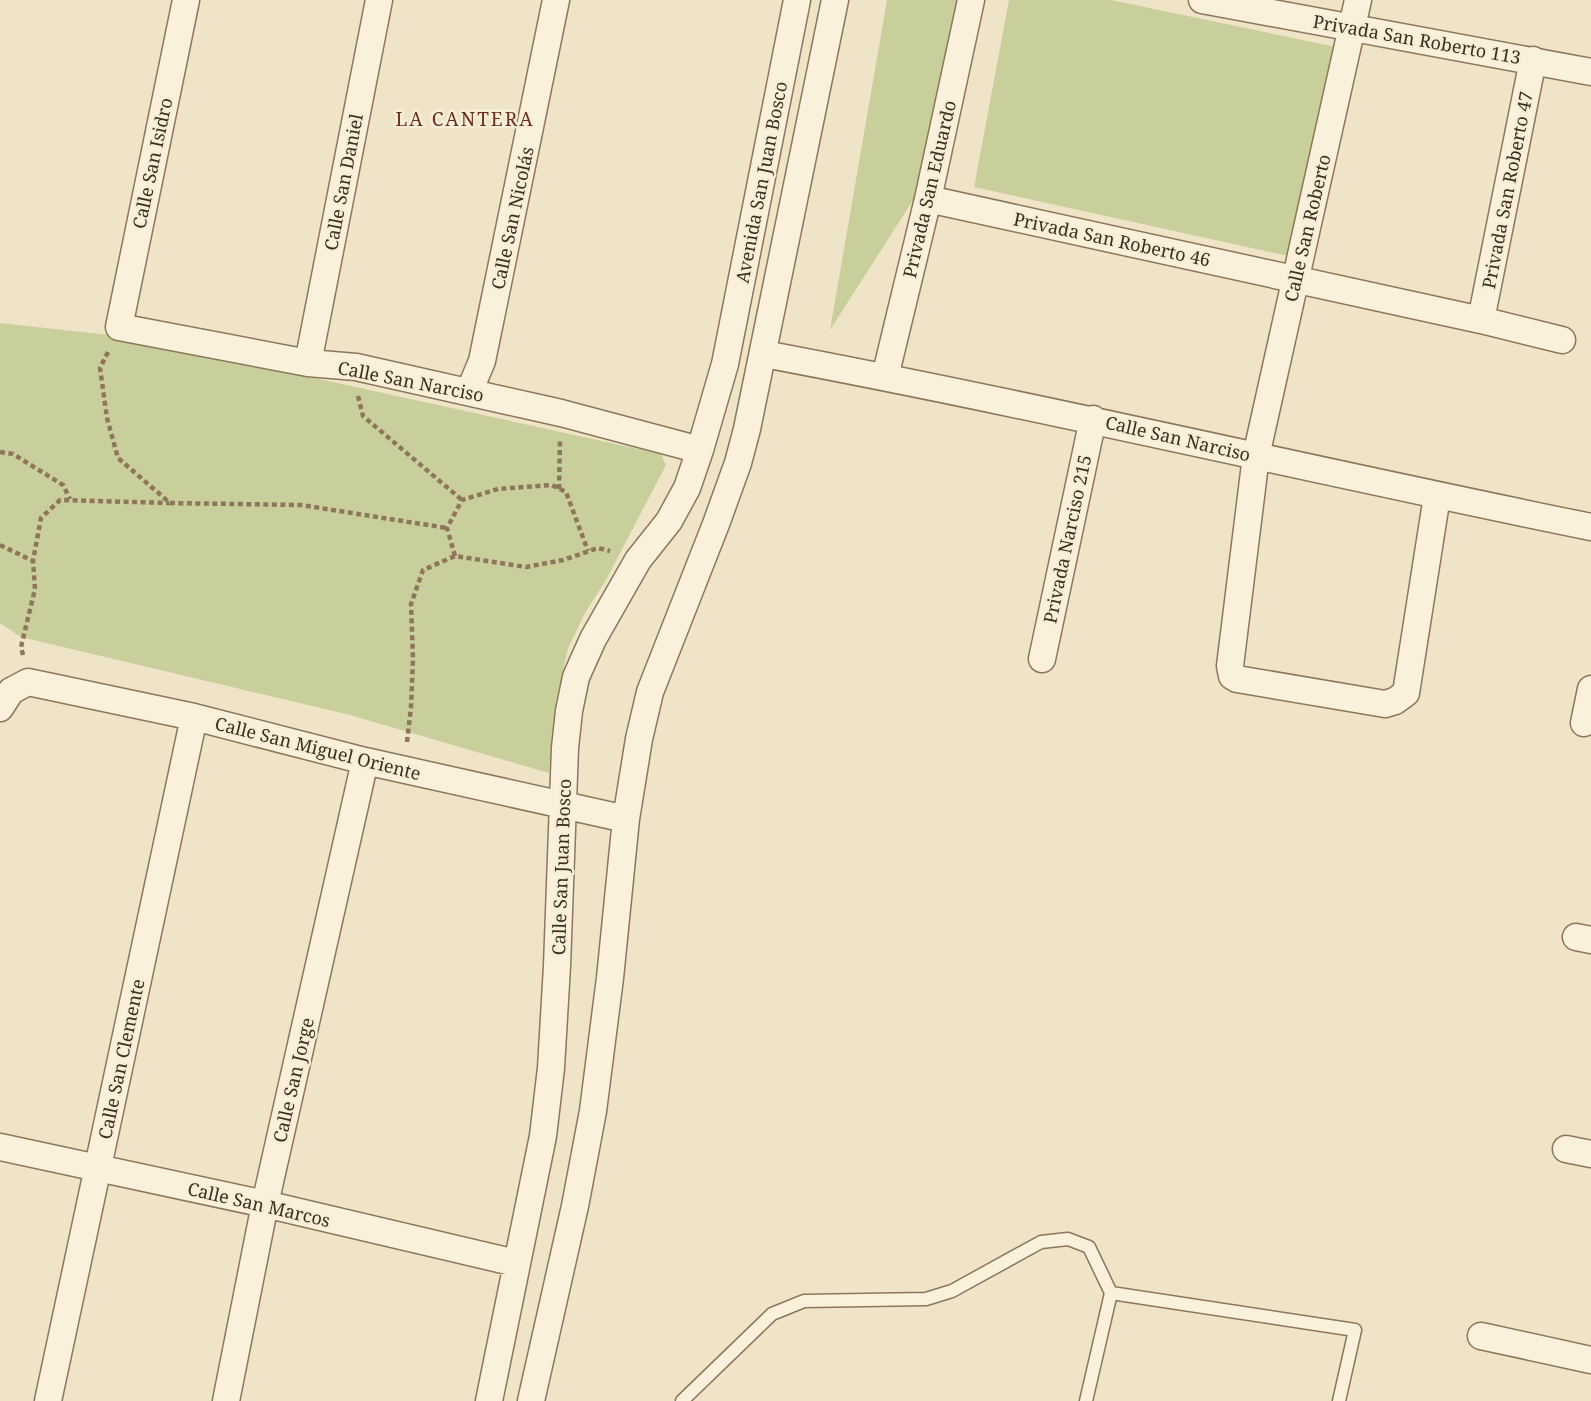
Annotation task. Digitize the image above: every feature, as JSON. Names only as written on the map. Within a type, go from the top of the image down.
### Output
[{"type":"street","name":"Calle San Isidro","points":[[119,327],[186,0]]},
{"type":"street","name":"Calle San Daniel","points":[[308,363],[379,0]]},
{"type":"street","name":"Calle San Nicolás","points":[[469,392],[482,361],[556,0]]},
{"type":"street","name":"Avenida San Juan Bosco","points":[[724,370],[797,0]]},
{"type":"street","name":"Avenida San Juan Bosco","points":[[764,354],[835,0]]},
{"type":"street","name":"Privada San Eduardo","points":[[885,377],[928,199],[971,0]]},
{"type":"street","name":"Privada San Roberto 113","points":[[1202,0],[1591,72]]},
{"type":"street","name":"Calle San Roberto","points":[[1358,0],[1256,456],[1230,666],[1231,676],[1385,704],[1406,693],[1437,496]]},
{"type":"street","name":"Privada San Roberto 47","points":[[1481,320],[1533,60]]},
{"type":"street","name":"Privada San Roberto 46","points":[[928,199],[1295,279]]},
{"type":"street","points":[[1295,279],[1562,340]]},
{"type":"street","name":"Calle San Narciso","points":[[119,327],[308,363],[356,367],[561,412],[700,450]]},
{"type":"street","name":"Calle San Narciso","points":[[764,354],[1093,419],[1437,496],[1591,527]]},
{"type":"street","points":[[531,1401],[575,1206],[593,1111],[609,990],[626,819],[639,739],[650,692],[738,463],[764,354]]},
{"type":"street","points":[[724,370],[758,384]]},
{"type":"street","name":"Calle San Juan Bosco","points":[[489,1401],[542,1136],[551,1068],[569,711],[576,677],[593,639],[638,560],[668,521],[687,488],[724,370]]},
{"type":"street","name":"Privada Narciso 215","points":[[1042,659],[1093,419]]},
{"type":"street","points":[[1584,723],[1591,689]]},
{"type":"street","name":"Calle San Miguel Oriente","points":[[13,694],[194,717],[365,761],[626,819]]},
{"type":"street","name":"Calle San Clemente","points":[[47,1401],[194,717]]},
{"type":"street","name":"Calle San Jorge","points":[[226,1401],[265,1205],[365,761]]},
{"type":"street","name":"Calle San Marcos","points":[[0,1147],[516,1263]]},
{"type":"street","points":[[1481,1336],[1591,1360]]},
{"type":"lane","points":[[682,1401],[772,1314],[804,1301],[926,1299],[952,1291],[1041,1242],[1068,1239],[1089,1247],[1111,1293],[1086,1401]]},
{"type":"lane","points":[[1111,1293],[1354,1330],[1339,1401]]},
{"type":"path","points":[[119,327],[100,368],[107,418],[118,458],[170,503]]},
{"type":"path","points":[[356,367],[357,393],[363,416],[462,500]]},
{"type":"path","points":[[559,489],[561,412]]},
{"type":"path","points":[[0,452],[13,454],[63,485],[70,499]]},
{"type":"path","points":[[455,556],[447,528],[462,500],[498,489],[552,485],[566,492],[588,551]]},
{"type":"path","points":[[13,694],[35,589],[33,561],[40,518],[60,500],[301,505],[447,528]]},
{"type":"path","points":[[0,545],[33,561]]},
{"type":"path","points":[[404,770],[412,683],[411,604],[423,570],[455,556],[526,568],[563,560],[598,548],[638,560]]},
{"type":"green space","points":[[887,0],[963,0],[926,180],[830,330]]},
{"type":"green space","points":[[1009,0],[1111,0],[1341,48],[1293,257],[974,187]]},
{"type":"green space","points":[[0,323],[128,337],[661,454],[666,465],[568,648],[556,701],[549,773],[350,715],[21,637],[0,623]]},
{"type":"district","name":"LA CANTERA","points":[[465,119]]}]
